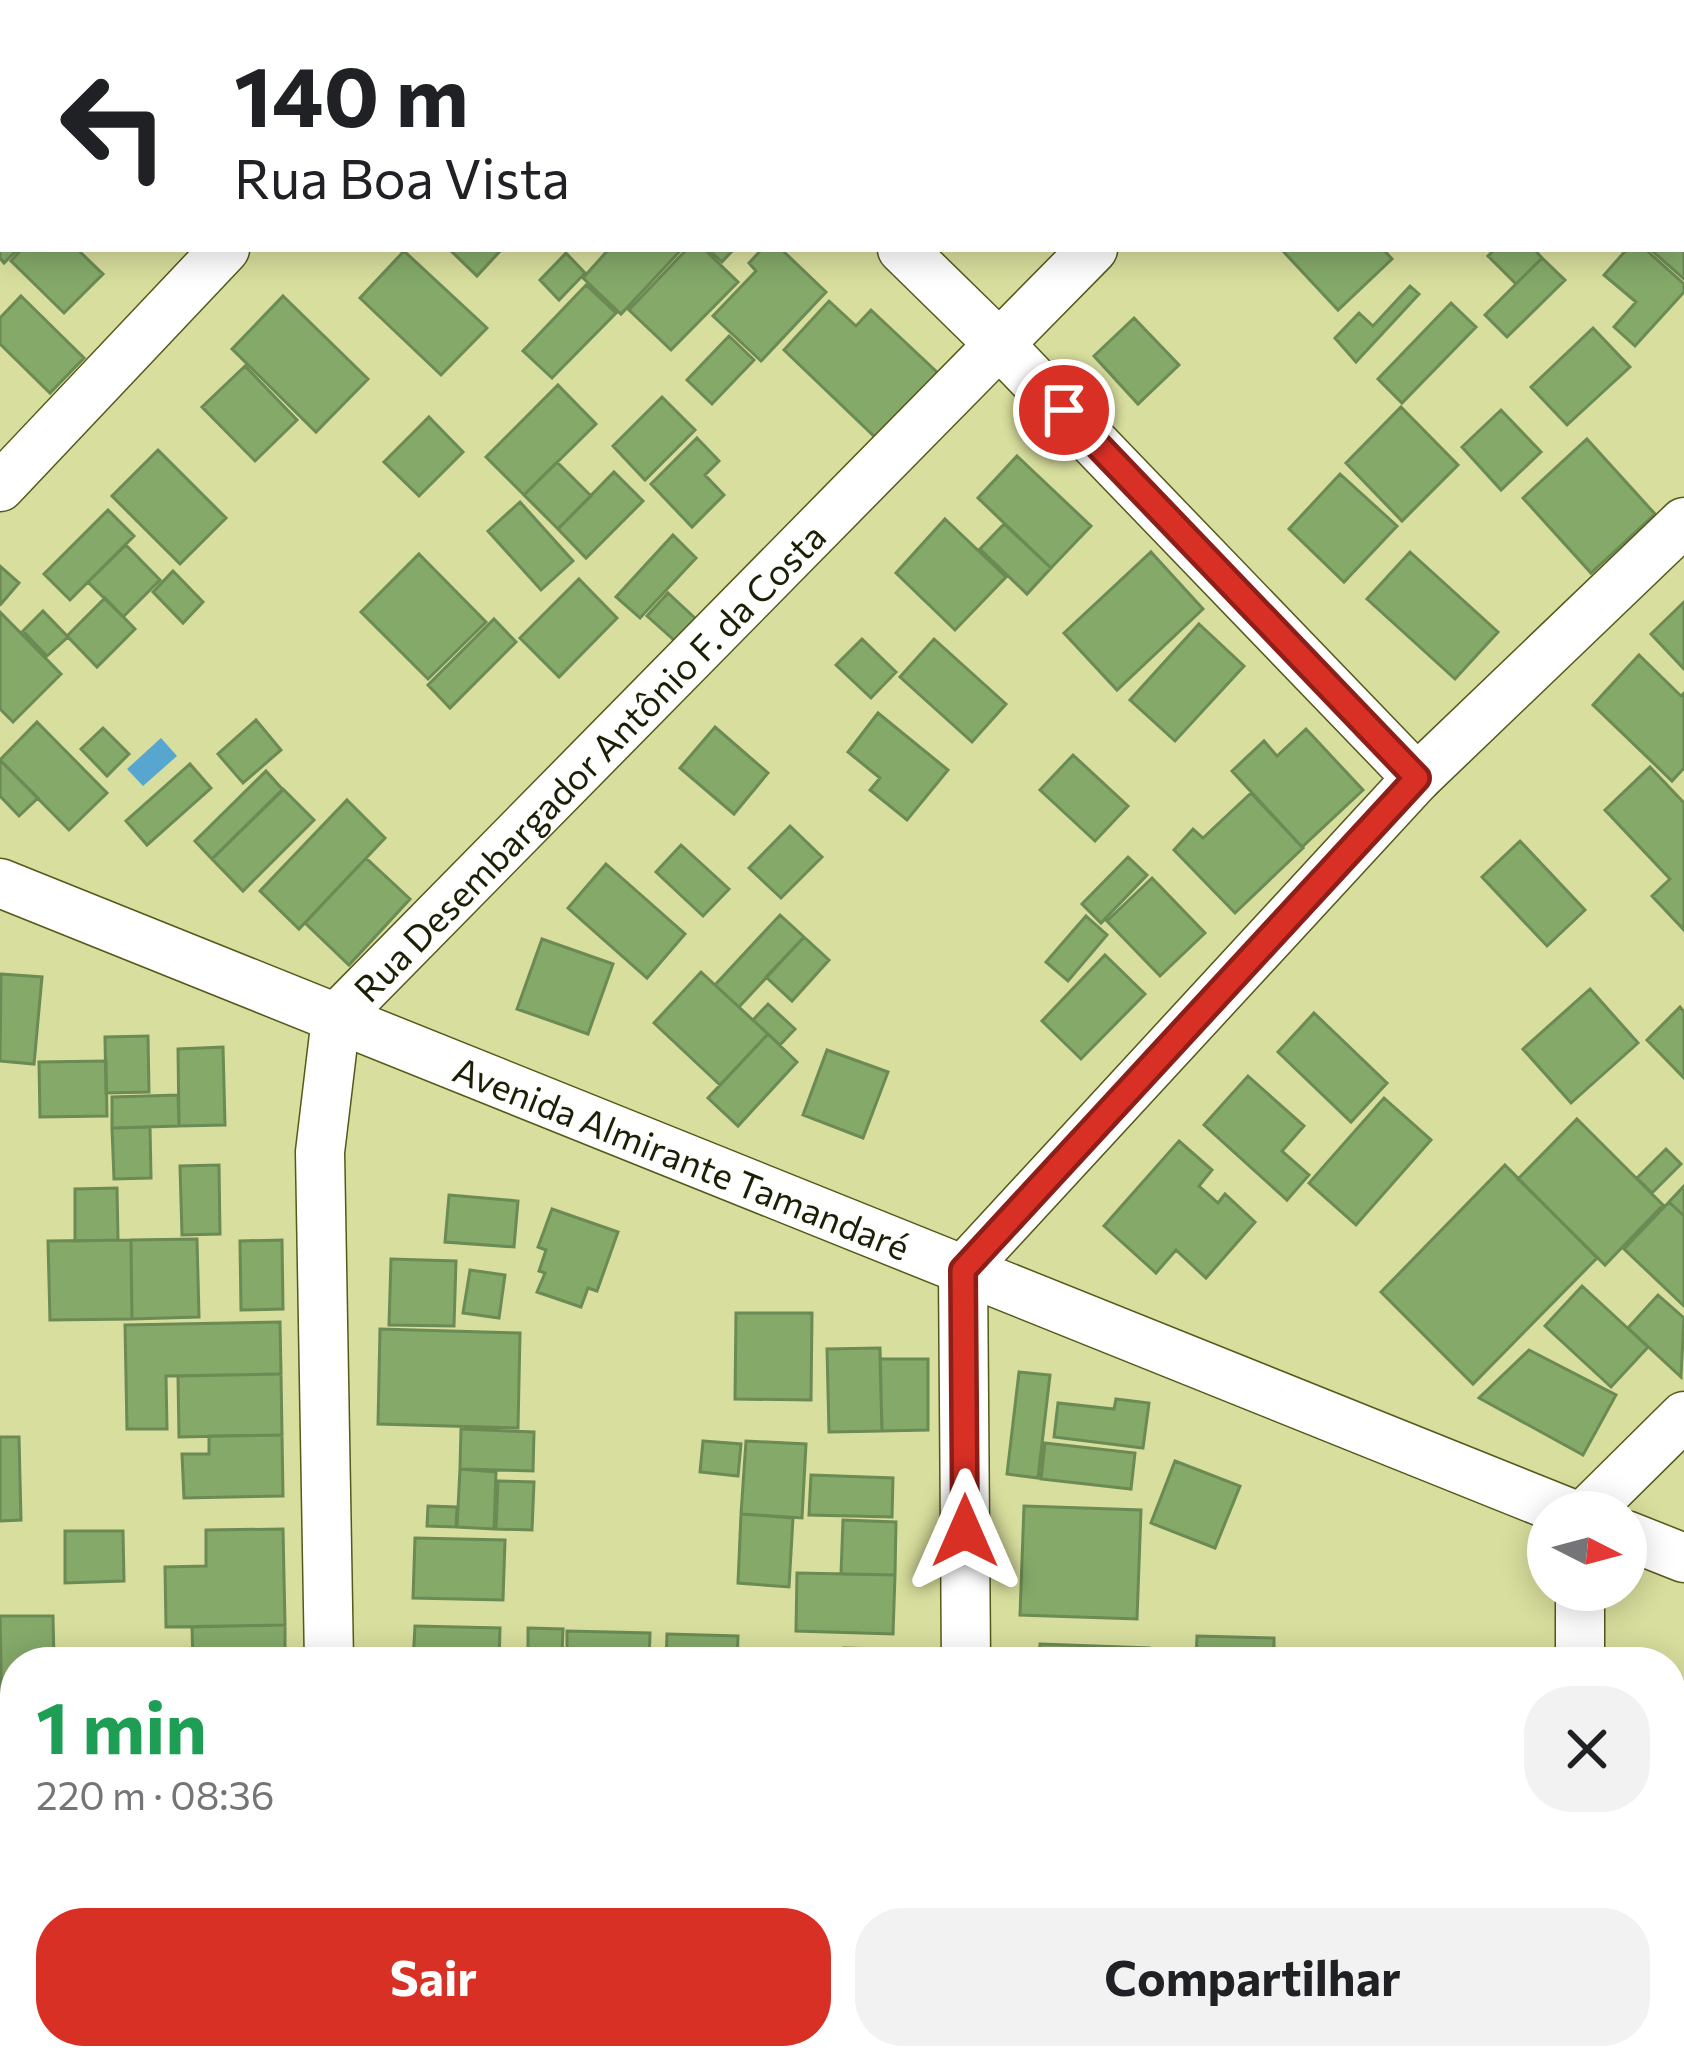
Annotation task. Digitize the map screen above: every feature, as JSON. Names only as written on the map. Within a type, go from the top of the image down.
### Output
[{"type":"street","points":[[0,487],[222,252]]},
{"type":"street","points":[[905,252],[1417,778]]},
{"type":"street","name":"Rua Desembargador Antônio F. da Costa","points":[[329,1647],[320,1151],[336,1018],[1090,252]]},
{"type":"street","points":[[966,1647],[963,1270],[1417,778],[1684,522]]},
{"type":"street","name":"Avenida Almirante Tamandaré","points":[[0,884],[1527,1496]]},
{"type":"street","points":[[1608,1491],[1684,1416]]},
{"type":"street","points":[[1647,1543],[1684,1558]]},
{"type":"street","points":[[1580,1611],[1580,1647]]},
{"type":"water","points":[[161,738],[177,756],[143,786],[127,769]]},
{"type":"building","points":[[0,252],[15,252],[4,263]]},
{"type":"building","points":[[19,252],[80,252],[103,274],[64,313],[11,261]]},
{"type":"building","points":[[405,252],[487,328],[441,375],[360,298]]},
{"type":"building","points":[[452,252],[499,252],[477,276]]},
{"type":"building","points":[[606,252],[679,252],[621,314],[583,278]]},
{"type":"building","points":[[684,252],[707,252],[738,282],[671,350],[629,310]]},
{"type":"building","points":[[711,252],[731,252],[722,262]]},
{"type":"building","points":[[759,252],[784,252],[826,292],[761,361],[713,316],[756,271],[749,263]]},
{"type":"building","points":[[1284,252],[1386,252],[1392,259],[1338,310]]},
{"type":"building","points":[[1492,252],[1537,252],[1542,258],[1516,284],[1488,256]]},
{"type":"building","points":[[1624,252],[1648,252],[1684,284],[1684,292],[1635,346],[1614,327],[1636,302],[1604,275]]},
{"type":"building","points":[[1653,252],[1684,252],[1684,279]]},
{"type":"building","points":[[566,253],[585,273],[559,300],[540,280]]},
{"type":"building","points":[[1542,258],[1565,280],[1507,337],[1485,315]]},
{"type":"building","points":[[586,285],[616,313],[552,378],[523,351]]},
{"type":"building","points":[[1410,286],[1419,294],[1356,362],[1335,338],[1359,313],[1373,326]]},
{"type":"building","points":[[21,296],[84,358],[50,393],[0,344],[0,318]]},
{"type":"building","points":[[283,296],[368,379],[316,432],[232,349]]},
{"type":"building","points":[[829,301],[856,326],[871,310],[938,373],[877,439],[784,350]]},
{"type":"building","points":[[1451,303],[1476,327],[1402,403],[1378,379]]},
{"type":"building","points":[[1134,318],[1179,365],[1138,404],[1094,356]]},
{"type":"building","points":[[1593,328],[1630,367],[1567,425],[1531,387]]},
{"type":"building","points":[[729,336],[754,360],[712,404],[687,380]]},
{"type":"building","points":[[245,366],[297,420],[255,461],[202,407]]},
{"type":"building","points":[[558,385],[596,424],[524,495],[486,457]]},
{"type":"building","points":[[662,397],[695,430],[645,480],[613,446]]},
{"type":"building","points":[[1401,407],[1458,465],[1402,521],[1346,463]]},
{"type":"building","points":[[1501,410],[1541,452],[1501,490],[1462,447]]},
{"type":"building","points":[[429,417],[463,452],[419,496],[384,462]]},
{"type":"building","points":[[697,438],[719,461],[705,475],[724,495],[692,527],[651,484]]},
{"type":"building","points":[[1587,439],[1655,514],[1591,573],[1523,498]]},
{"type":"building","points":[[158,450],[226,518],[180,564],[112,496]]},
{"type":"building","points":[[1017,456],[1091,526],[1051,568],[978,498]]},
{"type":"building","points":[[557,462],[591,496],[558,529],[524,495]]},
{"type":"building","points":[[614,472],[643,501],[586,558],[558,529]]},
{"type":"building","points":[[1340,474],[1397,526],[1344,582],[1289,529]]},
{"type":"building","points":[[520,502],[573,561],[541,590],[488,531]]},
{"type":"building","points":[[108,510],[134,536],[70,600],[44,574]]},
{"type":"building","points":[[945,519],[1006,577],[955,630],[896,573]]},
{"type":"building","points":[[1004,524],[1051,568],[1027,594],[980,549]]},
{"type":"building","points":[[673,535],[696,558],[640,618],[616,597]]},
{"type":"building","points":[[126,545],[160,580],[123,617],[88,582]]},
{"type":"building","points":[[1151,552],[1203,609],[1117,690],[1064,633]]},
{"type":"building","points":[[1410,552],[1498,632],[1455,679],[1367,599]]},
{"type":"building","points":[[419,554],[486,622],[428,679],[361,612]]},
{"type":"building","points":[[0,566],[19,583],[1,604],[0,602]]},
{"type":"building","points":[[173,571],[203,602],[183,623],[153,592]]},
{"type":"building","points":[[579,579],[617,618],[559,677],[520,638]]},
{"type":"building","points":[[668,593],[696,619],[675,641],[647,616]]},
{"type":"building","points":[[105,598],[135,629],[97,667],[67,636]]},
{"type":"building","points":[[1684,602],[1684,669],[1651,634]]},
{"type":"building","points":[[43,611],[68,637],[47,656],[23,631]]},
{"type":"building","points":[[0,612],[61,674],[13,722],[0,709]]},
{"type":"building","points":[[494,619],[516,642],[450,708],[428,685]]},
{"type":"building","points":[[1199,624],[1244,666],[1175,741],[1130,700]]},
{"type":"building","points":[[862,639],[896,672],[871,698],[836,665]]},
{"type":"building","points":[[934,639],[1006,704],[972,742],[900,677]]},
{"type":"building","points":[[1639,655],[1681,696],[1684,693],[1684,768],[1672,781],[1593,705]]},
{"type":"building","points":[[878,713],[948,770],[907,820],[870,790],[880,778],[848,752]]},
{"type":"building","points":[[256,720],[281,750],[243,783],[218,754]]},
{"type":"building","points":[[37,722],[107,793],[69,830],[0,760]]},
{"type":"building","points":[[715,727],[768,773],[734,814],[680,768]]},
{"type":"building","points":[[103,728],[129,754],[107,776],[81,749]]},
{"type":"building","points":[[1306,729],[1363,790],[1302,847],[1232,771],[1264,741],[1277,756]]},
{"type":"building","points":[[1073,755],[1128,806],[1095,841],[1040,790]]},
{"type":"building","points":[[0,760],[38,798],[19,816],[0,796]]},
{"type":"building","points":[[190,764],[211,788],[147,845],[126,821]]},
{"type":"building","points":[[1650,767],[1684,803],[1684,930],[1652,896],[1670,879],[1605,810]]},
{"type":"building","points":[[266,771],[283,790],[212,859],[195,841]]},
{"type":"building","points":[[283,789],[314,820],[243,891],[212,859]]},
{"type":"building","points":[[1251,793],[1303,848],[1235,913],[1174,850],[1193,829],[1203,838]]},
{"type":"building","points":[[347,800],[385,838],[299,929],[260,891]]},
{"type":"building","points":[[790,826],[822,857],[781,898],[749,868]]},
{"type":"building","points":[[1520,841],[1585,910],[1547,946],[1482,877]]},
{"type":"building","points":[[681,845],[729,889],[703,916],[656,872]]},
{"type":"building","points":[[1128,857],[1147,875],[1101,923],[1082,904]]},
{"type":"building","points":[[366,858],[410,899],[349,965],[305,923]]},
{"type":"building","points":[[606,864],[685,934],[647,978],[568,908]]},
{"type":"building","points":[[1152,878],[1205,933],[1160,976],[1107,921]]},
{"type":"building","points":[[780,915],[804,937],[739,1007],[715,985]]},
{"type":"building","points":[[1086,916],[1107,935],[1068,981],[1046,962]]},
{"type":"building","points":[[804,937],[829,960],[792,1001],[766,977]]},
{"type":"building","points":[[542,939],[613,964],[588,1034],[517,1009]]},
{"type":"building","points":[[1105,955],[1145,994],[1081,1059],[1042,1021]]},
{"type":"building","points":[[701,972],[768,1034],[720,1085],[654,1023]]},
{"type":"building","points":[[1,974],[42,977],[34,1064],[0,1061]]},
{"type":"building","points":[[1590,989],[1638,1043],[1571,1103],[1523,1049]]},
{"type":"building","points":[[768,1004],[795,1029],[780,1045],[753,1020]]},
{"type":"building","points":[[1680,1007],[1684,1012],[1684,1078],[1647,1040]]},
{"type":"building","points":[[1314,1013],[1387,1083],[1351,1122],[1278,1052]]},
{"type":"building","points":[[768,1034],[797,1062],[738,1126],[708,1098]]},
{"type":"building","points":[[148,1036],[149,1092],[106,1093],[105,1037]]},
{"type":"building","points":[[223,1047],[225,1125],[179,1126],[178,1049]]},
{"type":"building","points":[[827,1050],[888,1072],[863,1138],[803,1115]]},
{"type":"building","points":[[106,1061],[107,1116],[40,1117],[39,1062]]},
{"type":"building","points":[[1248,1076],[1304,1126],[1282,1151],[1309,1175],[1287,1200],[1204,1125]]},
{"type":"building","points":[[178,1095],[179,1126],[112,1128],[112,1097]]},
{"type":"building","points":[[1384,1098],[1431,1140],[1356,1225],[1309,1183]]},
{"type":"building","points":[[1577,1119],[1663,1205],[1605,1265],[1518,1179]]},
{"type":"building","points":[[150,1127],[151,1178],[114,1179],[112,1128]]},
{"type":"building","points":[[1179,1141],[1212,1170],[1199,1186],[1218,1203],[1225,1194],[1255,1222],[1206,1278],[1176,1250],[1156,1273],[1104,1226]]},
{"type":"building","points":[[1666,1149],[1681,1164],[1652,1193],[1637,1178]]},
{"type":"building","points":[[219,1165],[220,1234],[182,1235],[180,1166]]},
{"type":"building","points":[[1505,1165],[1597,1258],[1473,1384],[1381,1292]]},
{"type":"building","points":[[1684,1186],[1684,1216],[1669,1202]]},
{"type":"building","points":[[117,1188],[118,1240],[75,1241],[75,1189]]},
{"type":"building","points":[[449,1195],[518,1201],[514,1247],[445,1242]]},
{"type":"building","points":[[1669,1202],[1684,1216],[1684,1306],[1624,1249]]},
{"type":"building","points":[[552,1209],[618,1232],[597,1291],[588,1288],[581,1307],[537,1292],[545,1273],[539,1271],[546,1250],[538,1247]]},
{"type":"building","points":[[197,1239],[199,1317],[132,1319],[131,1240]]},
{"type":"building","points":[[131,1240],[132,1319],[50,1320],[48,1241]]},
{"type":"building","points":[[282,1240],[283,1309],[241,1310],[240,1241]]},
{"type":"building","points":[[391,1259],[456,1261],[454,1326],[389,1325]]},
{"type":"building","points":[[470,1270],[505,1275],[499,1318],[463,1313]]},
{"type":"building","points":[[1582,1286],[1648,1347],[1611,1387],[1545,1326]]},
{"type":"building","points":[[1658,1295],[1684,1318],[1681,1377],[1628,1328]]},
{"type":"building","points":[[736,1313],[812,1313],[811,1400],[735,1399]]},
{"type":"building","points":[[280,1322],[281,1374],[166,1376],[167,1429],[127,1429],[125,1325]]},
{"type":"building","points":[[380,1329],[520,1333],[518,1428],[378,1424]]},
{"type":"building","points":[[880,1348],[882,1431],[829,1432],[827,1349]]},
{"type":"building","points":[[1529,1350],[1616,1395],[1583,1455],[1479,1398]]},
{"type":"building","points":[[880,1359],[928,1359],[928,1430],[882,1431]]},
{"type":"building","points":[[1019,1372],[1050,1375],[1038,1478],[1007,1474]]},
{"type":"building","points":[[281,1374],[282,1435],[179,1437],[178,1376]]},
{"type":"building","points":[[1116,1399],[1149,1403],[1143,1448],[1054,1437],[1058,1403],[1114,1409]]},
{"type":"building","points":[[461,1429],[534,1432],[533,1471],[460,1469]]},
{"type":"building","points":[[282,1435],[283,1496],[184,1498],[182,1454],[209,1454],[209,1436]]},
{"type":"building","points":[[0,1437],[19,1437],[21,1520],[0,1521]]},
{"type":"building","points":[[703,1441],[741,1444],[738,1476],[700,1472]]},
{"type":"building","points":[[746,1441],[806,1444],[802,1518],[741,1514]]},
{"type":"building","points":[[1045,1443],[1135,1453],[1131,1489],[1041,1479]]},
{"type":"building","points":[[1175,1461],[1240,1486],[1215,1548],[1151,1523]]},
{"type":"building","points":[[460,1469],[496,1472],[494,1529],[457,1527]]},
{"type":"building","points":[[811,1475],[893,1478],[892,1517],[809,1515]]},
{"type":"building","points":[[498,1481],[534,1482],[532,1530],[496,1529]]},
{"type":"building","points":[[428,1506],[457,1507],[456,1527],[427,1526]]},
{"type":"building","points":[[1024,1506],[1141,1510],[1137,1619],[1020,1615]]},
{"type":"building","points":[[741,1514],[793,1518],[789,1587],[738,1583]]},
{"type":"building","points":[[843,1520],[896,1522],[895,1575],[841,1574]]},
{"type":"building","points":[[283,1529],[285,1625],[166,1627],[165,1567],[206,1566],[206,1530]]},
{"type":"building","points":[[65,1531],[123,1531],[124,1581],[65,1583]]},
{"type":"building","points":[[415,1538],[505,1540],[503,1600],[413,1598]]},
{"type":"building","points":[[797,1573],[895,1575],[893,1634],[796,1631]]},
{"type":"building","points":[[0,1616],[53,1616],[54,1647],[1,1647]]},
{"type":"building","points":[[285,1625],[285,1647],[193,1647],[192,1627]]},
{"type":"building","points":[[415,1626],[500,1628],[499,1647],[414,1647]]},
{"type":"building","points":[[528,1628],[563,1629],[562,1647],[528,1647]]},
{"type":"building","points":[[567,1631],[650,1633],[650,1647],[567,1647]]},
{"type":"building","points":[[667,1634],[738,1636],[738,1647],[667,1647]]},
{"type":"building","points":[[1197,1636],[1274,1638],[1274,1647],[1197,1647]]},
{"type":"building","points":[[1040,1644],[1122,1647],[1040,1647]]},
{"type":"route","points":[[965,1531],[963,1270],[1417,778],[1064,410]]}]
